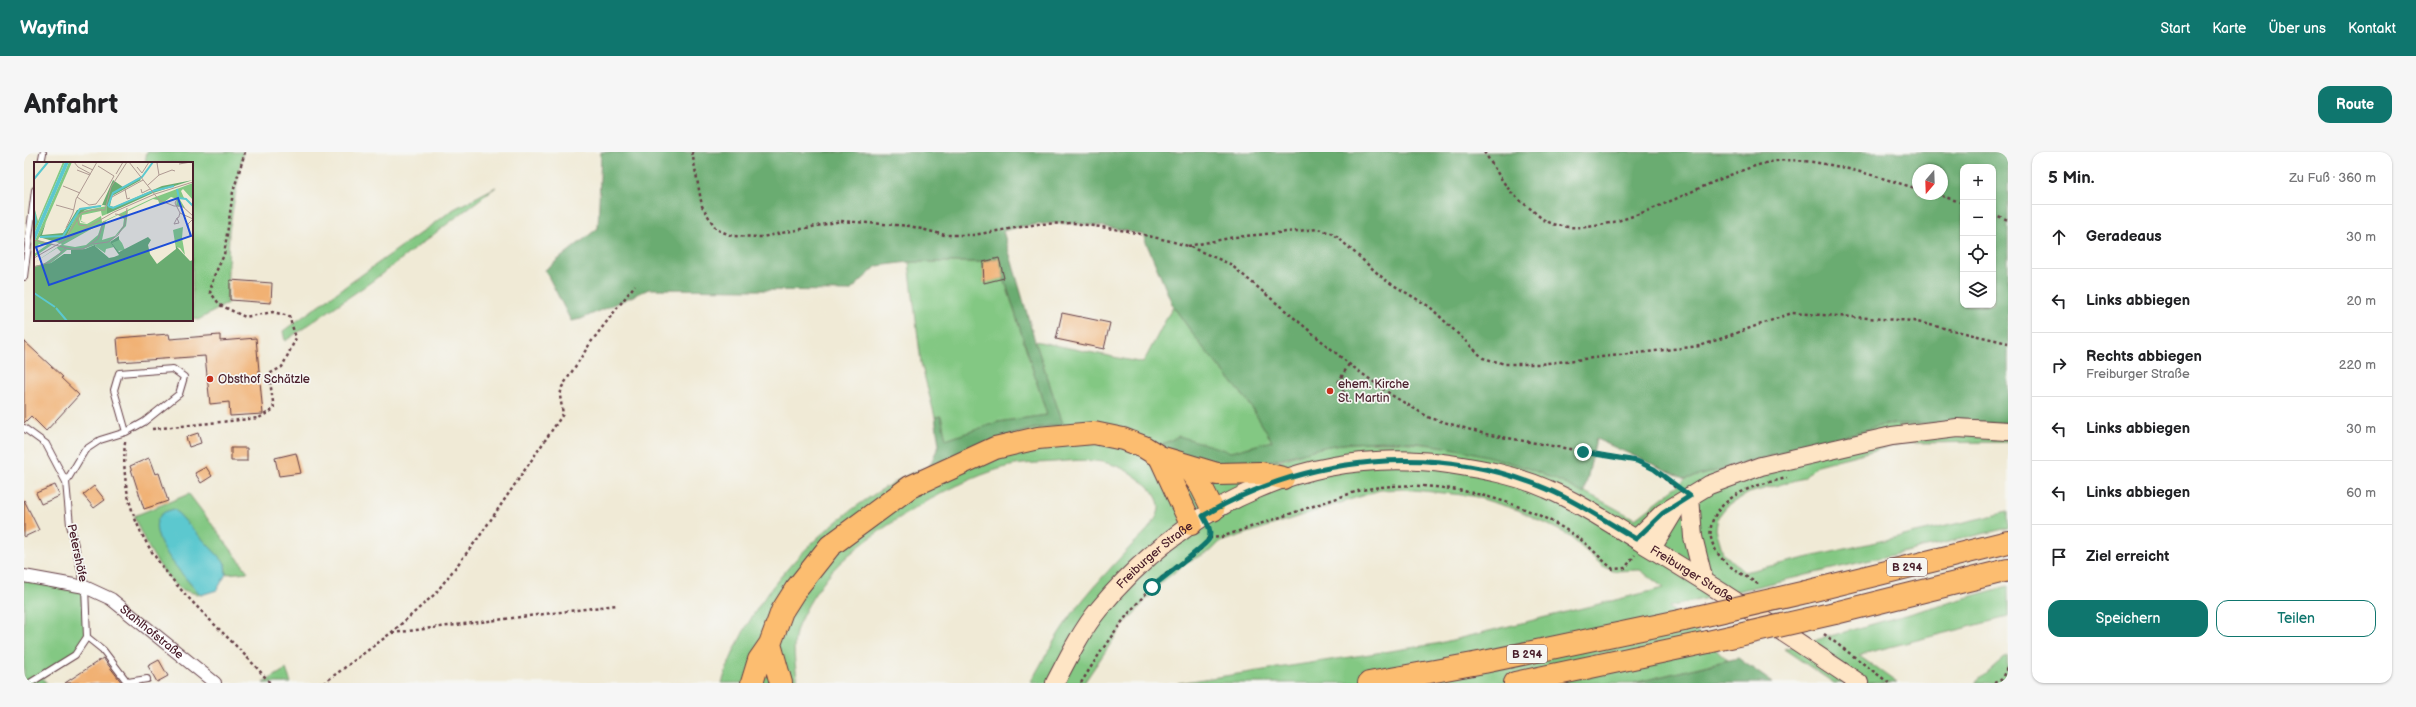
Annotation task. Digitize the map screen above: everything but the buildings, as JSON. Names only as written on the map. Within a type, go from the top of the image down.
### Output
[{"type":"highway","points":[[752,683],[760,660],[770,644],[782,612],[796,589],[830,546],[910,487],[995,448],[1038,438],[1094,433],[1123,439],[1144,448],[1160,458],[1187,467],[1217,474],[1261,472],[1283,478]]},
{"type":"highway","points":[[1160,458],[1202,517]]},
{"type":"highway","points":[[1187,467],[1201,486],[1202,517]]},
{"type":"highway","name":"B 294","points":[[1369,683],[1499,659],[1684,620],[1806,592],[2008,542]]},
{"type":"highway","name":"B 294","points":[[1515,683],[1571,677],[1708,642],[1835,613],[2008,570]]},
{"type":"highway","points":[[770,644],[781,683]]},
{"type":"main road","points":[[1644,543],[1663,513],[1685,499],[1725,478],[1761,466],[1892,436],[1957,428],[2008,431]]},
{"type":"main road","name":"Freiburger Straße","points":[[1056,683],[1071,652],[1098,611],[1148,558],[1202,517],[1233,498],[1283,478],[1369,461],[1428,461],[1468,467],[1502,474],[1548,489],[1644,543],[1859,683]]},
{"type":"main road","points":[[1685,499],[1704,581]]},
{"type":"street","name":"Petershöfe","points":[[24,576],[85,587]]},
{"type":"street","name":"Stahlhofstraße","points":[[85,587],[111,599],[215,683]]},
{"type":"lane","points":[[24,277],[34,198]]},
{"type":"lane","points":[[66,482],[85,450],[100,440],[126,432],[144,422],[179,394],[184,377],[174,369],[119,373],[114,390],[126,432]]},
{"type":"lane","name":"Petershöfe","points":[[24,428],[46,444],[66,482],[70,525],[85,587]]},
{"type":"lane","points":[[30,683],[75,655],[87,637],[85,587]]},
{"type":"lane","points":[[87,637],[103,650],[128,682],[147,679]]},
{"type":"path","points":[[245,152],[233,192],[224,255],[214,276],[210,292],[220,305],[245,317],[273,312],[289,316],[296,338],[282,367],[269,374],[274,409],[259,418],[126,432],[123,466],[129,507],[140,532],[157,559],[178,587],[253,662],[270,683]]},
{"type":"path","points":[[692,152],[702,206],[716,229],[732,236],[762,237],[841,221],[910,226],[945,235],[973,235],[1038,224],[1074,223],[1127,231],[1188,246],[1230,264],[1349,364],[1393,396],[1430,418],[1486,434],[1637,461],[1654,469],[1685,499]]},
{"type":"path","points":[[1484,152],[1512,193],[1546,221],[1570,228],[1604,225],[1679,197],[1750,167],[1777,161],[1804,161],[1912,188]]},
{"type":"path","points":[[1948,198],[1960,202]]},
{"type":"path","points":[[1996,215],[2008,220]]},
{"type":"path","points":[[1188,246],[1235,237],[1318,229],[1334,234],[1385,280],[1430,307],[1484,358],[1505,364],[1539,364],[1700,346],[1792,313],[1913,321],[2008,342]]},
{"type":"path","points":[[324,683],[391,633],[435,594],[479,538],[563,414],[560,396],[562,387],[591,342],[635,285]]},
{"type":"path","points":[[1347,398],[1338,383],[1349,364]]},
{"type":"path","points":[[1762,587],[1724,561],[1715,548],[1709,528],[1715,514],[1728,500],[1748,489],[1794,476]]},
{"type":"path","points":[[1209,538],[1221,537],[1358,491],[1379,486],[1404,486],[1475,494],[1526,510],[1573,534],[1588,545],[1613,569],[1625,568],[1644,543]]},
{"type":"path","points":[[1081,683],[1121,621],[1152,587],[1183,560],[1204,546],[1209,538],[1210,529],[1202,517]]},
{"type":"path","points":[[391,633],[617,605]]},
{"type":"path","points":[[1823,633],[1889,683]]},
{"type":"path","points":[[1994,683],[2001,680],[2008,666]]},
{"type":"green space","points":[[147,152],[243,152],[229,230],[227,304],[198,320],[193,318],[193,162],[145,162]]},
{"type":"green space","points":[[601,152],[2008,152],[2008,423],[1887,424],[1686,479],[1596,439],[1584,494],[1563,483],[1509,462],[1479,454],[1420,443],[1392,441],[1344,444],[1245,465],[1232,466],[1212,464],[1189,457],[1161,445],[1179,436],[1231,452],[1272,441],[1247,400],[1200,344],[1173,306],[1143,235],[1108,227],[1055,223],[1038,224],[1003,231],[1035,341],[1063,424],[1028,430],[994,440],[929,467],[939,445],[935,417],[941,416],[946,440],[998,422],[1047,415],[998,258],[983,262],[909,262],[877,266],[850,291],[649,289],[581,319],[571,321],[545,270],[598,228]]},
{"type":"green space","points":[[496,187],[371,282],[285,341],[283,331],[454,209]]},
{"type":"green space","points":[[909,262],[983,262],[984,282],[1004,278],[1047,415],[998,422],[946,440],[941,416],[935,417],[921,363]]},
{"type":"green space","points":[[1173,306],[1200,344],[1247,400],[1272,441],[1231,452],[1239,466],[1282,460],[1322,447],[1354,443],[1388,442],[1422,444],[1492,456],[1525,466],[1556,479],[1584,494],[1585,492],[1635,519],[1686,479],[1887,424],[2008,423],[2008,442],[1903,443],[1817,465],[1804,478],[1749,493],[1727,506],[1718,517],[1716,529],[1723,553],[1744,572],[2008,512],[2008,528],[1669,607],[1728,660],[1634,683],[1178,683],[1436,644],[1664,588],[1640,570],[1613,571],[1604,567],[1567,534],[1518,510],[1473,496],[1403,489],[1380,490],[1220,542],[1211,551],[1187,562],[1162,582],[1122,627],[1084,683],[1030,683],[1067,621],[1094,587],[1154,522],[1159,511],[1159,506],[1157,498],[1146,485],[1120,467],[1100,462],[1078,460],[1020,464],[993,471],[944,492],[892,523],[848,555],[822,583],[804,612],[798,626],[794,647],[798,683],[722,683],[734,651],[750,620],[769,591],[816,539],[843,517],[871,497],[912,473],[1004,437],[1033,429],[1063,424],[1035,341],[1143,363]]},
{"type":"green space","points":[[189,494],[248,572],[226,574],[225,563],[186,579],[201,595],[178,587],[165,573],[158,564],[141,534],[134,516]]},
{"type":"green space","points":[[24,576],[85,587],[87,637],[75,655],[42,678],[47,683],[24,683]]},
{"type":"green space","points":[[2008,586],[2008,617],[1858,655],[1897,683],[1834,683],[1784,649]]},
{"type":"green space","points":[[2007,655],[2008,683],[1975,683]]},
{"type":"green space","points":[[1738,658],[1773,683],[1634,683]]},
{"type":"green space","points":[[286,669],[291,683],[263,683]]},
{"type":"water","points":[[174,509],[225,563],[226,574],[217,590],[201,595],[178,568],[162,544],[157,532],[157,522],[163,513]]},
{"type":"place","name":"Obsthof Schätzle","points":[[210,379]]},
{"type":"place","name":"ehem. Kirche St. Martin","points":[[1330,391]]},
{"type":"route","points":[[1152,587],[1183,560],[1204,546],[1209,538],[1210,529],[1203,516],[1233,498],[1283,478],[1369,461],[1428,461],[1468,467],[1526,481],[1548,489],[1584,508],[1636,539],[1663,513],[1690,496],[1677,488],[1654,469],[1637,461],[1583,452]]}]
